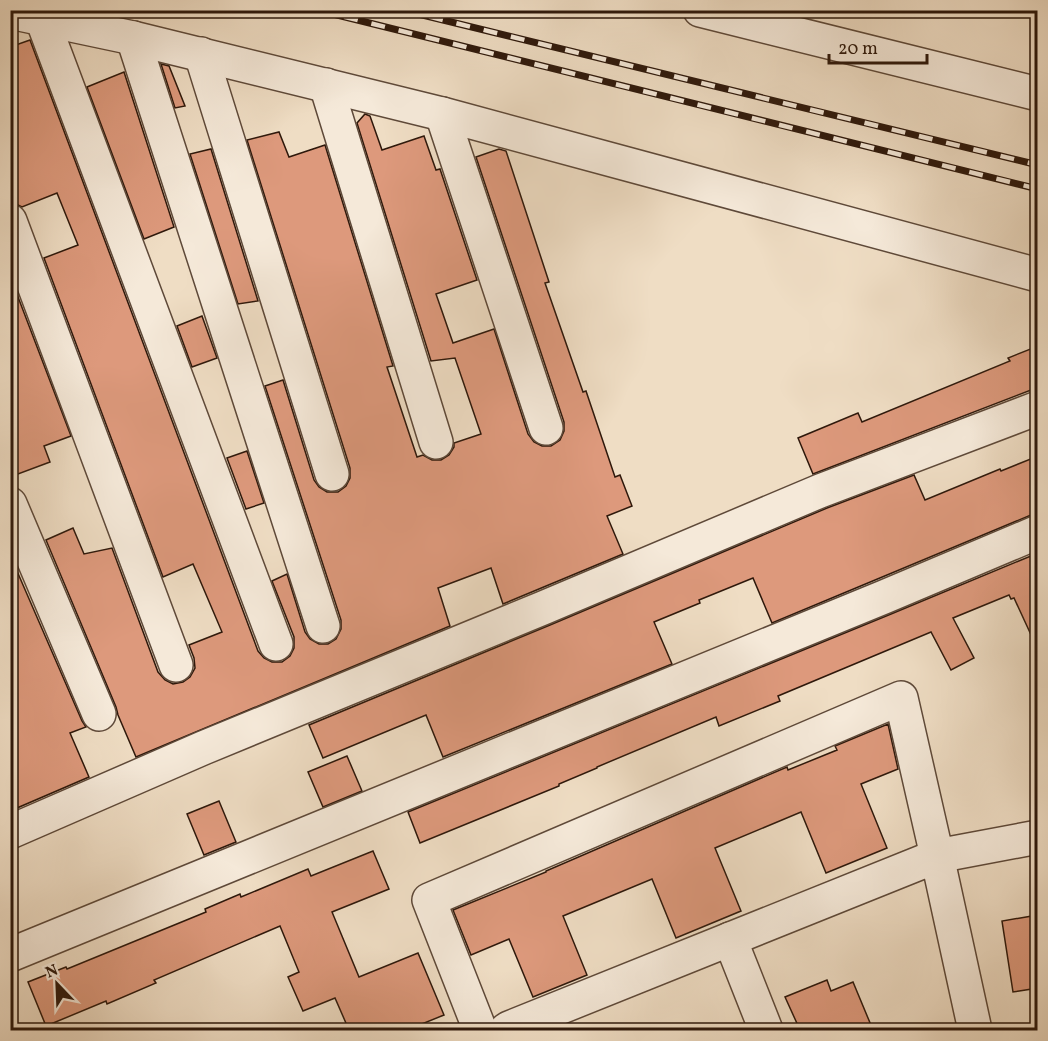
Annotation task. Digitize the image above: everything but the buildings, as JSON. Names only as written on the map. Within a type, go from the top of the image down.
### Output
[{"type":"street","points":[[700,10],[1038,94]]},
{"type":"street","points":[[10,12],[201,54],[442,114],[1038,275]]},
{"type":"street","points":[[42,20],[276,644]]},
{"type":"street","points":[[133,38],[323,626]]},
{"type":"street","points":[[201,54],[332,474]]},
{"type":"street","points":[[326,85],[436,442]]},
{"type":"street","points":[[442,114],[546,428]]},
{"type":"street","points":[[10,221],[176,665]]},
{"type":"street","points":[[10,832],[203,748],[820,491],[1038,408]]},
{"type":"street","points":[[10,504],[99,714]]},
{"type":"street","points":[[10,955],[1038,532]]},
{"type":"street","points":[[480,1030],[429,900],[901,698],[975,1030]]},
{"type":"street","points":[[506,1030],[937,856],[1038,837]]},
{"type":"street","points":[[730,939],[766,1030]]},
{"type":"railway","points":[[317,10],[1038,189]]},
{"type":"railway","points":[[402,10],[1038,165]]}]
